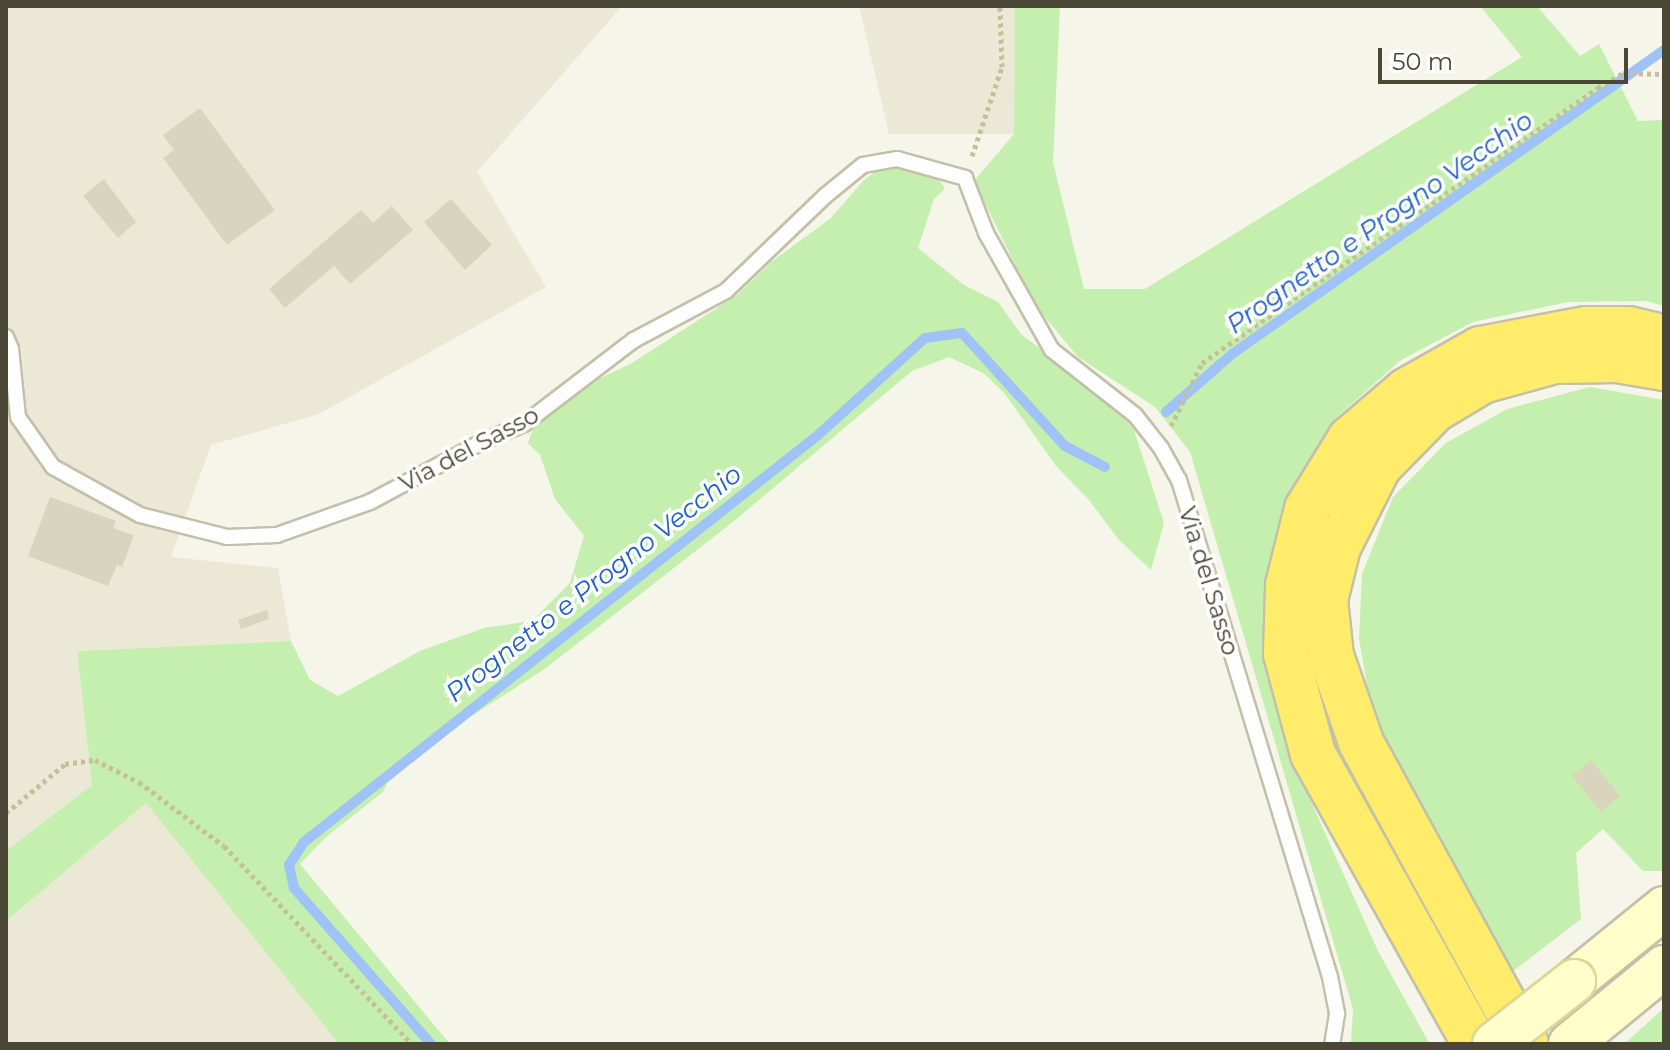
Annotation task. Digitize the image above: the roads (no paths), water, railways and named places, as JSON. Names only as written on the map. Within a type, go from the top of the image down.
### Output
[{"type":"highway","points":[[1475,1044],[1313,754],[1286,654],[1288,585],[1307,509],[1350,439],[1406,391],[1480,349],[1586,329],[1628,329],[1664,337]]},
{"type":"highway","points":[[1526,1044],[1361,742],[1331,656],[1325,600],[1338,547],[1379,466],[1434,410],[1482,381],[1554,361],[1617,360],[1664,368]]},
{"type":"main road","points":[[1494,1044],[1664,908]]},
{"type":"main road","points":[[1586,1031],[1664,967]]},
{"type":"lane","name":"Via del Sasso","points":[[6,337],[11,349],[18,417],[53,467],[140,515],[227,537],[277,535],[370,502],[524,424],[634,340],[726,291],[825,196],[863,165],[897,159],[965,178],[986,233],[1052,350],[1135,415],[1161,448],[1179,480],[1330,977],[1337,1014],[1332,1044]]},
{"type":"waterway","name":"Prognetto e Progno Vecchio","points":[[1166,412],[1232,354],[1664,50]]},
{"type":"waterway","name":"Prognetto e Progno Vecchio","points":[[431,1044],[294,888],[289,865],[304,842],[818,435],[925,338],[962,333],[1065,446],[1105,467]]}]
